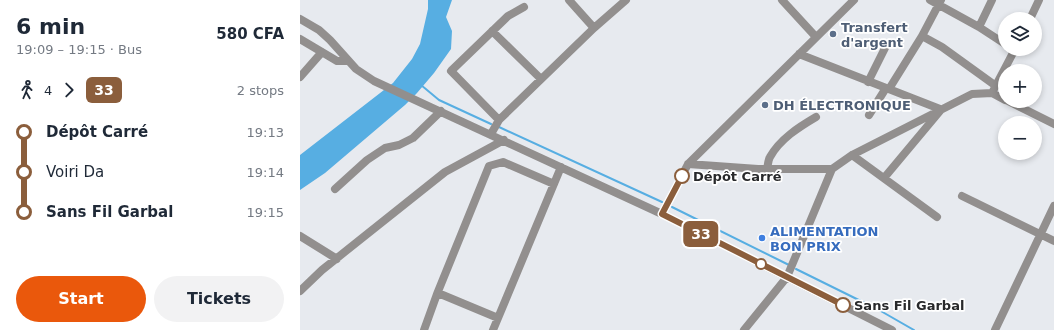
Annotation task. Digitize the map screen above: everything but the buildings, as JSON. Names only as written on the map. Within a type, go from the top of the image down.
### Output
[{"type":"street","points":[[569,0],[594,28]]},
{"type":"street","points":[[491,134],[499,120],[594,28],[626,0]]},
{"type":"street","points":[[782,0],[816,37]]},
{"type":"street","points":[[662,214],[688,164],[854,0]]},
{"type":"street","points":[[930,0],[940,2],[998,39]]},
{"type":"street","points":[[979,26],[992,0]]},
{"type":"street","points":[[1033,12],[1039,0]]},
{"type":"street","points":[[868,115],[888,88],[922,36],[940,2]]},
{"type":"street","points":[[499,120],[451,71],[508,16],[524,8]]},
{"type":"street","points":[[300,19],[319,30],[356,69],[374,81],[504,140],[523,145],[561,167],[581,172],[892,330]]},
{"type":"street","points":[[492,31],[541,79]]},
{"type":"street","points":[[922,36],[948,51],[998,93]]},
{"type":"street","points":[[300,39],[337,61],[348,61]]},
{"type":"street","points":[[868,82],[886,48]]},
{"type":"street","points":[[300,77],[322,52]]},
{"type":"street","points":[[800,54],[868,82],[888,88],[941,109]]},
{"type":"street","points":[[994,90],[1011,56]]},
{"type":"street","points":[[744,330],[787,277],[832,170],[852,155],[941,109],[972,94],[994,90]]},
{"type":"street","points":[[1022,108],[1054,124]]},
{"type":"street","points":[[884,178],[941,109]]},
{"type":"street","points":[[335,189],[367,160],[385,148],[399,146],[414,138],[441,111]]},
{"type":"street","points":[[767,169],[770,157],[779,146],[794,131],[816,117]]},
{"type":"street","points":[[300,291],[337,258],[445,172],[504,140]]},
{"type":"street","points":[[852,155],[937,217]]},
{"type":"street","points":[[424,330],[489,166],[503,162],[554,184]]},
{"type":"street","points":[[688,164],[767,169],[832,170]]},
{"type":"street","points":[[493,330],[561,167]]},
{"type":"street","points":[[962,196],[1054,241]]},
{"type":"street","points":[[995,330],[1054,206]]},
{"type":"street","points":[[300,236],[337,258]]},
{"type":"street","points":[[438,293],[498,318]]},
{"type":"water","points":[[428,0],[452,0],[446,17],[452,31],[451,49],[434,73],[405,105],[325,173],[300,190],[300,155],[393,83],[412,59],[420,44],[428,9]]},
{"type":"waterway","points":[[421,85],[439,100],[491,124]]},
{"type":"waterway","points":[[499,127],[662,202]]},
{"type":"waterway","points":[[672,207],[789,265]]},
{"type":"waterway","points":[[796,269],[879,310],[914,330]]},
{"type":"bus line","name":"33","points":[[682,176],[662,214],[843,305]]},
{"type":"place","name":"Transfert d'argent","points":[[833,34]]},
{"type":"place","name":"DH ÉLECTRONIQUE","points":[[765,105]]},
{"type":"place","name":"Dépôt Carré","points":[[682,176]]},
{"type":"place","name":"ALIMENTATION BON PRIX","points":[[762,238]]},
{"type":"place","name":"Sans Fil Garbal","points":[[843,305]]}]
